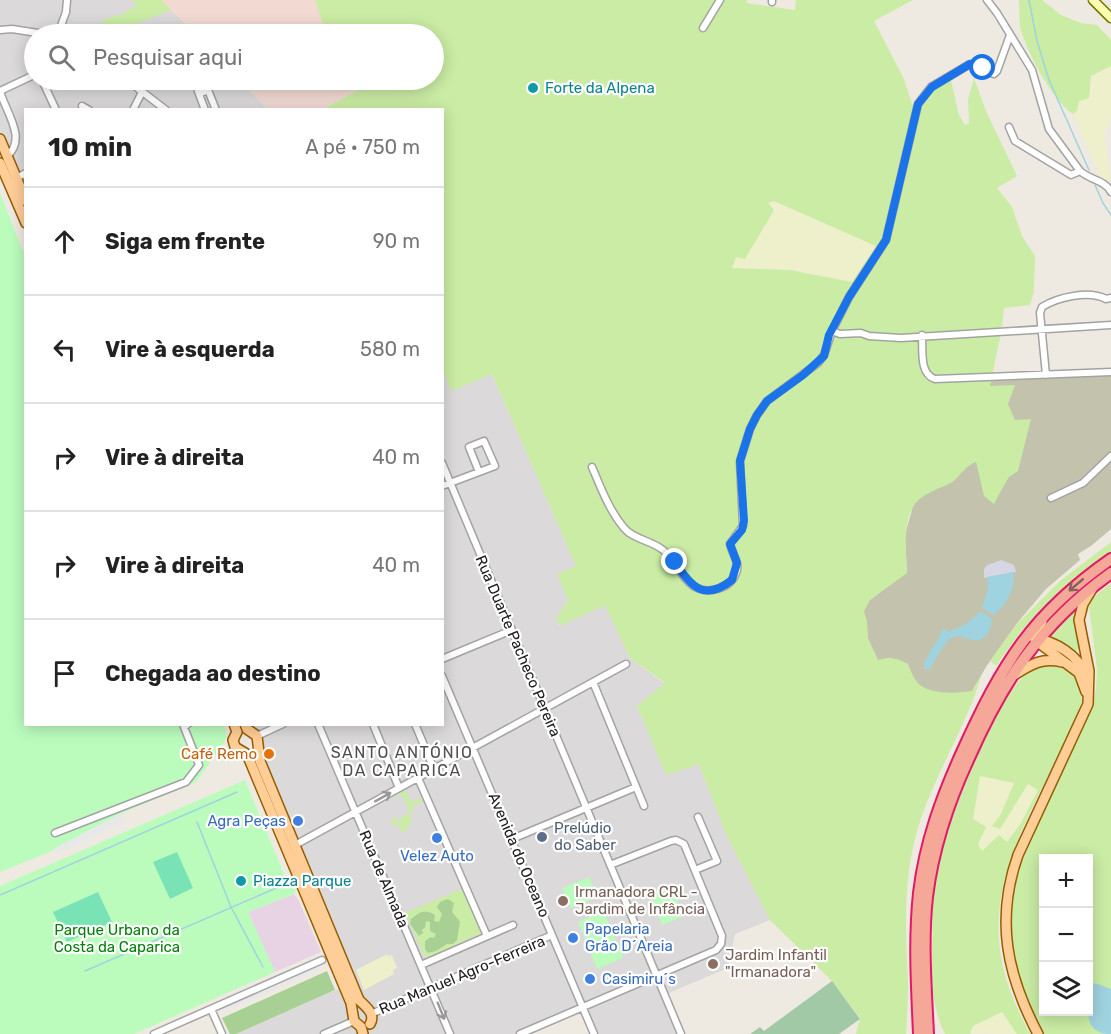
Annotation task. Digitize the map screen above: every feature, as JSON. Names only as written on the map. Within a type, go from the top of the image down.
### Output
[{"type":"highway","points":[[919,1034],[916,921],[928,841],[942,796],[994,684],[1013,653],[1045,614],[1074,587],[1111,559]]},
{"type":"highway","points":[[928,1034],[925,928],[929,883],[948,807],[990,711],[1009,678],[1065,610],[1111,573]]},
{"type":"main road","points":[[1093,0],[1111,18]]},
{"type":"main road","points":[[0,140],[4,159],[24,217]]},
{"type":"main road","points":[[4,159],[24,196]]},
{"type":"main road","points":[[1038,1034],[1022,1002],[1010,966],[1005,927],[1007,895],[1018,855],[1084,715],[1090,692],[1088,667],[1079,623],[1080,612],[1095,585]]},
{"type":"main road","points":[[1040,643],[1038,631],[1045,614]]},
{"type":"main road","points":[[1072,662],[1081,650],[1082,639]]},
{"type":"main road","points":[[1013,653],[1025,641],[1054,643],[1086,674],[1090,692]]},
{"type":"main road","points":[[1009,678],[1029,665],[1042,660],[1072,662]]},
{"type":"main road","points":[[1072,662],[1082,677],[1086,689],[1087,703],[1084,715]]},
{"type":"main road","points":[[363,1020],[359,1000],[259,759],[257,739],[246,727],[235,728],[233,740],[235,747],[245,753],[250,762],[351,1003],[363,1020],[373,1034]]},
{"type":"main road","points":[[245,753],[254,750],[257,739]]},
{"type":"street","points":[[62,24],[67,0]]},
{"type":"street","points":[[703,28],[720,0]]},
{"type":"street","points":[[987,0],[1032,70],[1049,129],[1080,171],[1108,186],[1111,192]]},
{"type":"street","points":[[0,30],[24,31]]},
{"type":"street","points":[[592,467],[615,518],[626,531],[654,543],[665,551],[693,585],[702,590],[710,591],[732,580],[737,563],[730,544],[743,526],[740,461],[757,415],[767,401],[824,356],[832,331],[849,297],[886,240],[918,104],[932,87],[970,64],[993,74],[997,71],[1010,35]]},
{"type":"street","points":[[4,159],[15,147],[16,137],[0,91],[24,80]]},
{"type":"street","points":[[47,90],[55,108]]},
{"type":"street","points":[[134,108],[143,90],[164,108]]},
{"type":"street","points":[[198,90],[204,108]]},
{"type":"street","points":[[199,94],[208,90],[215,108]]},
{"type":"street","points":[[82,106],[86,108]]},
{"type":"street","points":[[1009,127],[1015,141],[1071,175],[1080,171]]},
{"type":"street","points":[[16,178],[24,174]]},
{"type":"street","points":[[1046,375],[1040,313],[1042,307],[1049,302],[1072,297],[1099,295],[1106,299],[1111,298]]},
{"type":"street","points":[[832,331],[840,334],[861,333],[869,336],[901,338],[1111,324]]},
{"type":"street","points":[[922,335],[924,369],[929,377],[935,379],[1111,372]]},
{"type":"street","points":[[444,485],[495,466],[484,441],[469,447],[479,472]]},
{"type":"street","points":[[1051,498],[1083,483],[1111,456]]},
{"type":"street","name":"Rua Duarte Pacheco Pereira","points":[[444,467],[681,1034]]},
{"type":"street","points":[[444,657],[512,630]]},
{"type":"street","points":[[295,845],[626,664]]},
{"type":"street","name":"Avenida do Oceano","points":[[444,681],[594,1034]]},
{"type":"street","points":[[593,682],[644,806]]},
{"type":"street","points":[[55,833],[186,782],[199,765],[185,726]]},
{"type":"street","points":[[257,739],[280,726]]},
{"type":"street","name":"Rua de Almada","points":[[319,726],[449,1032]]},
{"type":"street","points":[[374,726],[399,788]]},
{"type":"street","points":[[416,726],[434,770]]},
{"type":"street","points":[[418,778],[487,936]]},
{"type":"street","points":[[512,839],[636,787]]},
{"type":"street","points":[[695,870],[717,861],[698,817]]},
{"type":"street","points":[[520,1034],[716,950],[722,942],[722,936],[684,844],[676,840],[610,865]]},
{"type":"street","points":[[421,965],[513,925]]},
{"type":"street","name":"Rua Manuel Agro-Ferreira","points":[[324,1034],[363,1020],[552,935]]},
{"type":"street","points":[[154,1034],[322,960]]},
{"type":"street","points":[[211,1009],[222,1034]]},
{"type":"street","points":[[440,1034],[449,1032]]},
{"type":"shaded area","points":[[0,0],[162,0],[185,24],[24,24],[24,90],[249,90],[267,108],[24,108],[24,198],[0,139]]},
{"type":"shaded area","points":[[162,0],[315,0],[323,24],[185,24]]},
{"type":"shaded area","points":[[1111,66],[1111,118],[1104,135],[1111,180],[1104,179],[1099,173],[1073,114],[1077,111],[1079,101],[1089,97],[1091,76]]},
{"type":"shaded area","points":[[249,90],[358,90],[325,108],[267,108]]},
{"type":"shaded area","points":[[774,201],[876,245],[852,282],[790,270],[731,268],[736,257],[763,227],[774,210],[767,203]]},
{"type":"shaded area","points":[[444,372],[451,390],[492,374],[576,566],[568,600],[557,618],[559,626],[605,604],[630,658],[665,684],[637,706],[666,774],[699,764],[726,834],[770,920],[735,934],[728,968],[664,995],[680,1034],[594,1034],[582,1006],[519,1034],[236,1034],[352,983],[260,762],[258,739],[246,726],[444,726]]},
{"type":"shaded area","points":[[1111,374],[1111,529],[1078,554],[1080,560],[1046,589],[1018,622],[986,667],[904,836],[855,592],[907,573],[905,535],[913,506],[900,387]]},
{"type":"shaded area","points":[[1001,560],[1014,565],[1016,572],[984,578],[984,569],[987,565]]},
{"type":"shaded area","points":[[980,776],[1014,783],[1000,816],[992,825],[999,829],[1028,784],[1038,790],[1021,823],[1007,842],[982,851],[978,844],[973,819]]},
{"type":"shaded area","points":[[120,814],[127,820],[56,855],[55,848]]},
{"type":"shaded area","points":[[294,894],[321,952],[275,972],[248,912]]},
{"type":"shaded area","points":[[387,954],[392,955],[397,968],[393,970],[394,974],[364,990],[356,970]]},
{"type":"shaded area","points":[[316,957],[321,969],[223,1012],[218,1000]]},
{"type":"shaded area","points":[[1002,1012],[1017,1034],[970,1033],[973,1026]]},
{"type":"green space","points":[[132,0],[162,0],[171,10],[136,24],[102,24],[104,19],[127,13],[126,10],[137,7]]},
{"type":"green space","points":[[315,0],[716,0],[700,27],[706,30],[723,0],[747,0],[747,3],[795,10],[796,0],[913,0],[874,21],[903,77],[913,106],[919,108],[927,95],[950,76],[959,115],[965,125],[969,124],[968,100],[974,78],[986,111],[1017,176],[997,188],[1012,207],[1022,236],[1035,256],[1034,291],[1030,305],[1004,308],[990,386],[1015,385],[1008,404],[1015,420],[1031,419],[1018,471],[1009,477],[994,504],[984,496],[976,462],[968,466],[951,483],[928,493],[915,504],[910,513],[906,533],[907,573],[870,600],[864,611],[868,638],[878,660],[893,658],[908,664],[916,681],[925,688],[945,692],[972,691],[982,674],[966,716],[928,799],[914,843],[907,896],[906,1034],[856,1034],[860,1018],[832,981],[770,920],[726,834],[699,764],[666,775],[637,706],[665,683],[630,658],[605,605],[560,626],[556,619],[568,600],[557,574],[576,566],[492,374],[451,391],[444,372],[444,108],[325,108],[358,90],[444,90],[444,24],[323,24]],"holes":[[[774,201],[876,246],[852,282],[790,270],[732,268],[736,257],[745,259],[774,210],[768,203]]]},
{"type":"green space","points":[[1019,0],[1042,0],[1061,15],[1081,23],[1097,25],[1111,40],[1111,66],[1091,76],[1089,98],[1079,101],[1077,111],[1073,114],[1065,108],[1050,89],[1030,54],[1021,29]]},
{"type":"green space","points":[[0,193],[24,253],[24,726],[224,726],[227,734],[223,745],[196,782],[120,814],[47,853],[0,872]]},
{"type":"green space","points":[[1111,542],[1111,553],[1062,589],[1022,630],[996,666],[990,661],[1016,625],[1060,581]]},
{"type":"green space","points":[[1111,583],[1111,1034],[1044,1034],[1018,972],[1011,929],[1012,907],[1015,885],[1022,862],[1056,781],[1091,708],[1096,690],[1097,669],[1089,607],[1092,598]]},
{"type":"green space","points":[[1079,604],[1079,648],[1076,653],[1049,636]]},
{"type":"green space","points":[[1040,664],[1059,665],[1066,668],[1075,676],[1082,701],[1023,827],[1002,893],[998,927],[1002,962],[1013,999],[1030,1034],[1017,1034],[1002,1012],[973,1026],[971,1034],[945,1034],[937,1013],[932,972],[933,899],[940,860],[958,803],[992,724],[1004,701],[1029,671]],"holes":[[[980,776],[1014,783],[1000,816],[992,826],[1000,829],[1028,784],[1038,790],[1021,823],[1007,842],[999,835],[982,851],[978,844],[986,827],[973,819]]]},
{"type":"green space","name":"Parque Urbano da Costa da Caparica","points":[[245,780],[288,884],[293,885],[296,892],[248,912],[275,972],[134,1034],[0,1034],[0,886]]},
{"type":"green space","points":[[405,789],[411,802],[421,798],[422,802],[412,806],[414,810],[411,811],[411,824],[408,826],[409,829],[402,833],[398,824],[394,826],[391,820],[396,817],[399,823],[402,822],[389,798],[400,818],[410,813],[402,794],[392,798]]},
{"type":"green space","points":[[177,852],[193,888],[170,899],[153,862]]},
{"type":"green space","points":[[589,877],[598,897],[571,908],[562,888]]},
{"type":"green space","points":[[671,884],[684,916],[662,925],[650,893]]},
{"type":"green space","points":[[464,888],[481,933],[430,957],[425,957],[405,913]]},
{"type":"green space","points":[[98,892],[112,922],[67,942],[53,912]]},
{"type":"green space","points":[[448,899],[454,903],[452,912],[460,922],[457,940],[453,944],[447,944],[428,953],[425,949],[425,941],[431,937],[434,938],[436,934],[430,931],[430,922],[426,921],[423,933],[419,936],[410,924],[411,919],[422,912],[427,912],[435,915],[434,921],[439,922],[442,914],[437,907],[440,902]]},
{"type":"green space","points":[[604,911],[623,958],[597,969],[578,922]]},
{"type":"green space","points":[[327,971],[335,990],[236,1034],[230,1034],[222,1018]]},
{"type":"green space","points":[[832,981],[860,1019],[839,1034],[750,1034],[760,1027],[764,1031]]},
{"type":"water","points":[[1014,572],[1013,585],[1003,606],[994,615],[982,608],[988,589],[987,577]]},
{"type":"water","points":[[980,611],[992,619],[986,636],[976,641],[959,636],[953,637],[945,645],[930,669],[924,669],[926,659],[942,629],[947,629],[947,632],[961,626]]},
{"type":"water","points":[[1093,983],[1111,989],[1111,1034],[1101,1033],[1095,1029],[1088,1017],[1093,1016]]},
{"type":"waterway","points":[[1029,0],[1037,41],[1049,80],[1089,170]]},
{"type":"waterway","points":[[1095,185],[1111,215]]},
{"type":"waterway","points":[[0,895],[237,792]]},
{"type":"waterway","points":[[197,822],[231,907],[263,967]]},
{"type":"waterway","points":[[85,971],[283,885]]},
{"type":"place","name":"Forte da Alpena","points":[[533,88]]},
{"type":"place","name":"Café Remo","points":[[269,754]]},
{"type":"place","name":"Agra Peças","points":[[298,821]]},
{"type":"place","name":"Prelúdio do Saber","points":[[542,837]]},
{"type":"place","name":"Velez Auto","points":[[437,838]]},
{"type":"place","name":"Piazza Parque","points":[[241,881]]},
{"type":"place","name":"Irmanadora CRL - Jardim de Infância","points":[[563,901]]},
{"type":"place","name":"Papelaria Grão D´Areia","points":[[573,938]]},
{"type":"place","name":"Jardim Infantil \"Irmanadora\"","points":[[713,964]]},
{"type":"place","name":"Casimiru´s","points":[[590,979]]},
{"type":"district","name":"SANTO ANTÓNIO DA CAPARICA","points":[[402,761]]},
{"type":"route","points":[[675,562],[687,579],[702,590],[710,591],[732,580],[737,563],[730,544],[742,530],[744,521],[740,461],[750,429],[767,401],[798,379],[824,356],[829,335],[849,297],[886,240],[906,149],[918,104],[923,96],[932,87],[970,64],[983,68]]}]
